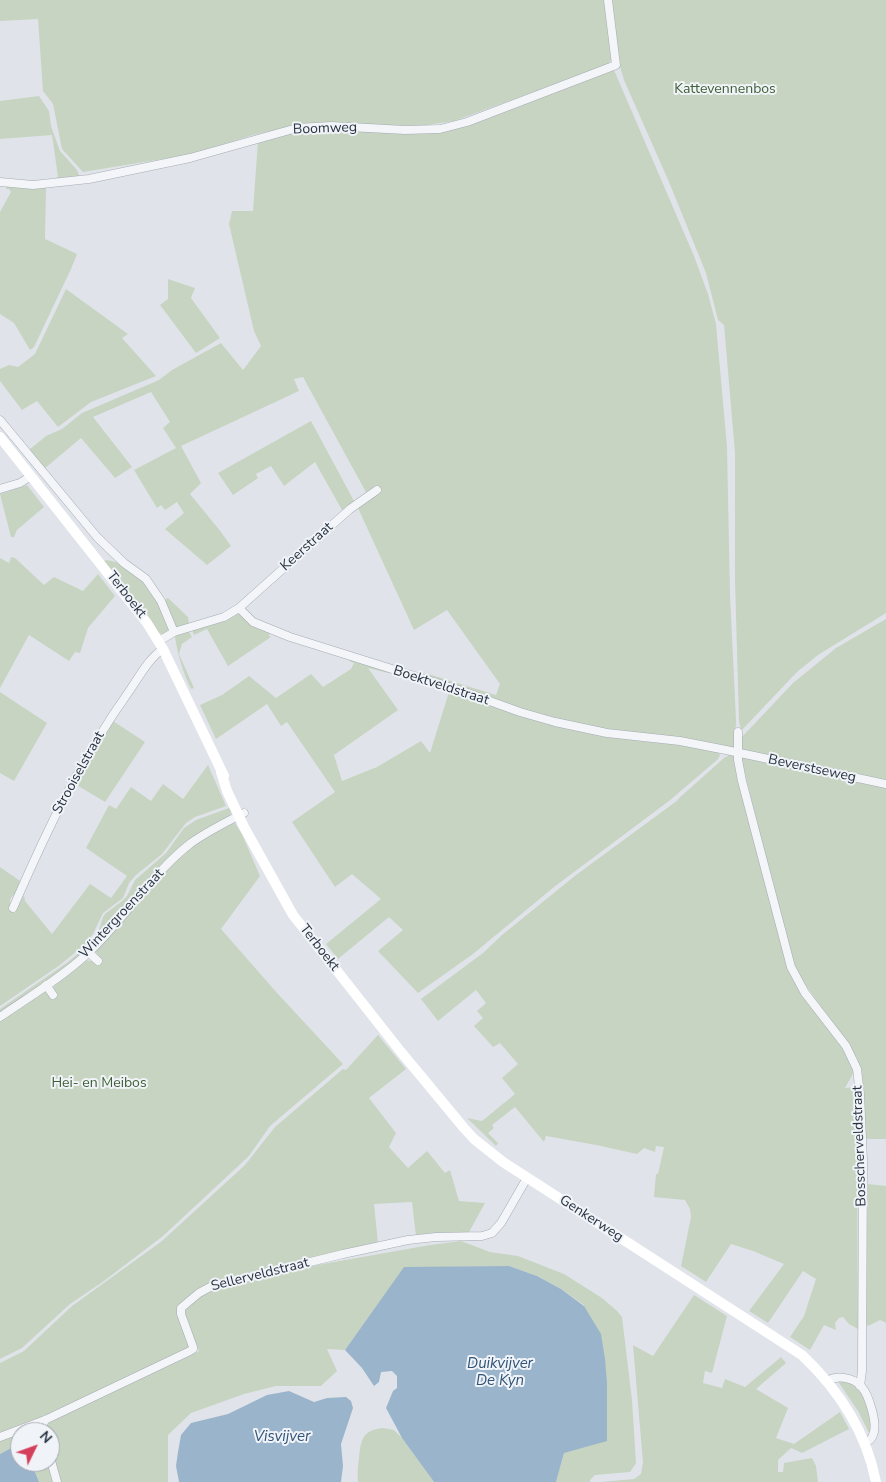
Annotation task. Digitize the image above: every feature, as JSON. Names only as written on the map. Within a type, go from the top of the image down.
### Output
[{"type":"main road","name":"Terboekt","points":[[0,437],[135,606],[161,645],[221,772],[227,791],[241,814],[255,850],[293,915],[381,1027]]},
{"type":"main road","name":"Genkerweg","points":[[381,1027],[439,1100],[474,1139],[525,1181],[802,1355],[827,1381],[851,1414],[865,1443],[876,1482]]},
{"type":"street","name":"Boomweg","points":[[0,182],[33,185],[53,181],[89,179],[190,158],[297,128],[331,126],[405,130],[440,129],[467,122],[616,65],[608,0]]},
{"type":"street","name":"Terboekt","points":[[0,420],[97,537],[124,563],[146,579],[161,601],[174,632]]},
{"type":"street","points":[[0,489],[20,483],[31,476]]},
{"type":"street","name":"Keerstraat","points":[[239,608],[350,509],[377,490]]},
{"type":"street","points":[[161,645],[174,632],[224,617],[239,608]]},
{"type":"street","name":"Boektveldstraat","points":[[239,608],[253,622],[290,637],[462,691],[520,712],[555,722],[607,733],[680,741],[739,753]]},
{"type":"street","name":"Strooiselstraat","points":[[13,908],[44,838],[91,747],[161,645]]},
{"type":"street","name":"Bosscherveldstraat","points":[[738,732],[738,760],[742,781],[791,967],[806,993],[846,1046],[857,1069],[860,1095],[862,1161],[862,1371],[860,1386]]},
{"type":"street","name":"Beverstseweg","points":[[739,753],[886,784]]},
{"type":"street","name":"Wintergroenstraat","points":[[0,1016],[46,985],[88,952],[170,861],[203,835],[241,814]]},
{"type":"street","points":[[88,952],[98,960]]},
{"type":"street","points":[[46,985],[53,995]]},
{"type":"street","name":"Sellerveldstraat","points":[[41,1422],[193,1350],[181,1314],[181,1308],[205,1289],[343,1254],[408,1240],[482,1236],[492,1233],[501,1223],[525,1181]]},
{"type":"street","points":[[827,1381],[835,1377],[842,1377],[860,1386],[872,1409],[875,1430],[872,1438],[865,1443]]},
{"type":"green space","points":[[0,0],[606,0],[612,59],[607,65],[454,121],[420,126],[306,123],[253,135],[193,154],[83,172],[62,149],[53,104],[43,91],[38,19],[0,21]]},
{"type":"green space","name":"Kattevennenbos","points":[[611,0],[886,0],[886,613],[818,655],[797,672],[741,731],[739,721],[735,580],[735,453],[724,325],[718,320],[706,273],[669,182],[624,80],[619,63]]},
{"type":"green space","points":[[614,70],[694,256],[708,294],[716,324],[727,447],[730,594],[736,720],[735,750],[599,728],[525,711],[424,677],[425,673],[496,695],[500,684],[447,610],[414,630],[358,508],[378,494],[367,494],[303,377],[294,379],[299,391],[181,446],[201,483],[190,494],[231,546],[207,565],[165,529],[184,513],[177,502],[165,510],[161,505],[157,508],[134,470],[176,448],[163,428],[170,422],[151,392],[93,417],[132,467],[115,478],[81,438],[44,469],[29,450],[46,436],[62,429],[82,413],[159,380],[172,370],[221,343],[243,370],[261,346],[254,331],[229,224],[232,211],[253,211],[258,141],[296,131],[338,128],[440,131]]},
{"type":"green space","points":[[39,96],[49,111],[51,126],[60,151],[77,170],[80,178],[56,180],[55,178],[58,177],[52,135],[0,139],[0,101]]},
{"type":"green space","points":[[6,185],[59,185],[46,188],[45,239],[77,254],[34,347],[30,350],[14,323],[0,314],[0,212],[11,192],[9,189],[6,189]]},
{"type":"green space","points":[[168,279],[195,288],[191,298],[220,338],[196,353],[160,305],[168,299]]},
{"type":"green space","points":[[66,289],[128,334],[122,338],[156,376],[91,402],[58,427],[37,401],[22,410],[0,381],[0,369],[9,365],[18,367],[35,354]]},
{"type":"green space","points":[[311,421],[354,501],[342,510],[315,462],[284,486],[271,466],[256,474],[258,478],[233,495],[218,473]]},
{"type":"green space","points":[[27,485],[44,507],[17,530],[14,537],[11,537],[0,494]]},
{"type":"green space","points":[[11,557],[15,558],[44,585],[54,577],[83,591],[98,574],[115,596],[88,628],[80,653],[75,652],[69,661],[29,635],[0,688],[0,558],[9,563]]},
{"type":"green space","points":[[104,561],[121,564],[147,583],[158,599],[170,632],[164,635],[157,632],[139,605]]},
{"type":"green space","points":[[168,598],[188,617],[189,625],[176,630],[164,604]]},
{"type":"green space","points":[[238,613],[270,632],[269,636],[271,637],[228,666],[207,629],[194,635],[192,630]]},
{"type":"green space","points":[[886,619],[886,1139],[857,1139],[858,1329],[849,1324],[843,1317],[839,1318],[835,1323],[836,1330],[824,1325],[810,1350],[790,1337],[804,1316],[816,1279],[803,1271],[768,1323],[749,1311],[784,1264],[731,1244],[706,1282],[681,1266],[691,1217],[690,1209],[685,1200],[654,1197],[656,1174],[658,1174],[664,1147],[656,1146],[655,1152],[644,1148],[637,1154],[546,1136],[544,1142],[515,1107],[492,1125],[494,1128],[488,1133],[498,1143],[496,1146],[467,1118],[482,1121],[515,1094],[502,1078],[518,1064],[500,1043],[493,1047],[474,1026],[483,1018],[477,1011],[486,1003],[476,990],[438,1021],[421,999],[483,953],[502,935],[576,875],[678,800],[724,758],[731,754],[735,756],[741,788],[787,966],[796,984],[844,1048],[855,1070],[845,1088],[863,1086],[857,1058],[793,967],[742,761],[741,738],[793,683],[836,648]]},
{"type":"green space","points":[[186,630],[192,637],[182,644],[179,654],[194,688],[191,689],[181,664],[175,637]]},
{"type":"green space","points":[[350,659],[389,671],[388,673],[368,668],[398,710],[334,755],[342,781],[377,767],[421,741],[430,753],[449,692],[510,711],[718,751],[720,756],[669,801],[554,887],[473,954],[418,993],[378,951],[403,930],[389,917],[338,959],[326,944],[381,899],[352,874],[335,887],[292,822],[335,792],[287,722],[281,726],[267,704],[216,739],[200,705],[222,695],[249,676],[276,698],[311,674],[323,687],[351,669],[354,663],[349,661]]},
{"type":"green space","points":[[0,692],[47,723],[14,781],[0,773]]},
{"type":"green space","points":[[113,721],[145,742],[105,802],[75,784],[94,748]]},
{"type":"green space","points":[[208,765],[226,806],[195,817],[186,823],[162,854],[129,883],[123,898],[103,913],[93,934],[83,946],[60,965],[0,1006],[0,867],[20,881],[16,894],[10,899],[10,910],[15,913],[24,895],[25,901],[52,934],[90,884],[111,898],[127,876],[86,848],[109,805],[116,809],[131,787],[151,801],[163,784],[183,799]]},
{"type":"green space","points":[[229,808],[232,812],[229,816],[167,861],[76,960],[0,1013],[0,1009],[68,962],[89,944],[98,933],[106,913],[127,896],[135,880],[166,853],[184,828],[196,820]]},
{"type":"green space","name":"Hei- en Meibos","points":[[235,823],[242,834],[260,876],[221,929],[343,1064],[270,1126],[249,1156],[163,1236],[104,1281],[70,1304],[22,1348],[0,1359],[0,1020],[40,992],[54,990],[53,984],[85,960],[96,962],[99,959],[96,952],[97,947],[169,867],[202,838]]},
{"type":"green space","points":[[378,1035],[406,1069],[369,1098],[396,1133],[389,1147],[408,1168],[427,1151],[445,1173],[450,1170],[459,1201],[485,1203],[469,1232],[466,1234],[416,1236],[412,1202],[374,1204],[378,1243],[197,1289],[181,1303],[177,1314],[193,1354],[199,1351],[186,1321],[185,1311],[200,1296],[208,1292],[306,1267],[461,1241],[490,1252],[518,1256],[564,1274],[602,1298],[622,1317],[632,1400],[636,1463],[630,1472],[595,1475],[590,1482],[556,1482],[564,1453],[584,1305],[561,1289],[537,1276],[509,1266],[404,1268],[345,1350],[327,1349],[337,1371],[321,1386],[276,1386],[244,1394],[191,1413],[168,1435],[168,1482],[39,1482],[35,1472],[60,1472],[60,1422],[10,1422],[10,1449],[0,1454],[0,1363],[24,1351],[72,1306],[162,1241],[245,1165],[275,1127],[343,1069],[346,1070]]},
{"type":"green space","points":[[868,1184],[886,1186],[886,1323],[880,1320],[868,1326],[865,1323]]},
{"type":"green space","points":[[694,1295],[727,1316],[712,1373],[705,1371],[703,1383],[722,1388],[725,1379],[745,1387],[781,1357],[786,1363],[756,1389],[788,1408],[776,1438],[794,1444],[840,1412],[849,1429],[802,1453],[791,1448],[778,1460],[778,1472],[783,1472],[784,1463],[812,1458],[816,1466],[818,1482],[601,1482],[634,1479],[641,1474],[643,1463],[633,1345],[653,1356]]},
{"type":"green space","points":[[837,1380],[851,1384],[862,1394],[871,1416],[870,1435],[858,1411]]},
{"type":"green space","points":[[383,1428],[394,1430],[402,1438],[434,1482],[358,1482],[362,1441],[371,1431]]},
{"type":"water","name":"Duikvijver De Kyn","points":[[509,1266],[537,1276],[561,1289],[584,1306],[601,1334],[607,1383],[607,1441],[564,1453],[556,1482],[434,1482],[402,1438],[386,1408],[393,1391],[397,1388],[397,1376],[392,1371],[381,1372],[379,1382],[374,1386],[362,1368],[345,1350],[404,1267]]},
{"type":"water","name":"Visvijver","points":[[289,1391],[314,1402],[327,1398],[346,1397],[351,1401],[353,1408],[341,1444],[343,1466],[341,1482],[179,1482],[176,1466],[181,1435],[191,1423],[228,1414],[267,1395]]},
{"type":"water","points":[[10,1449],[10,1472],[35,1472],[39,1482],[0,1482],[0,1454]]}]
